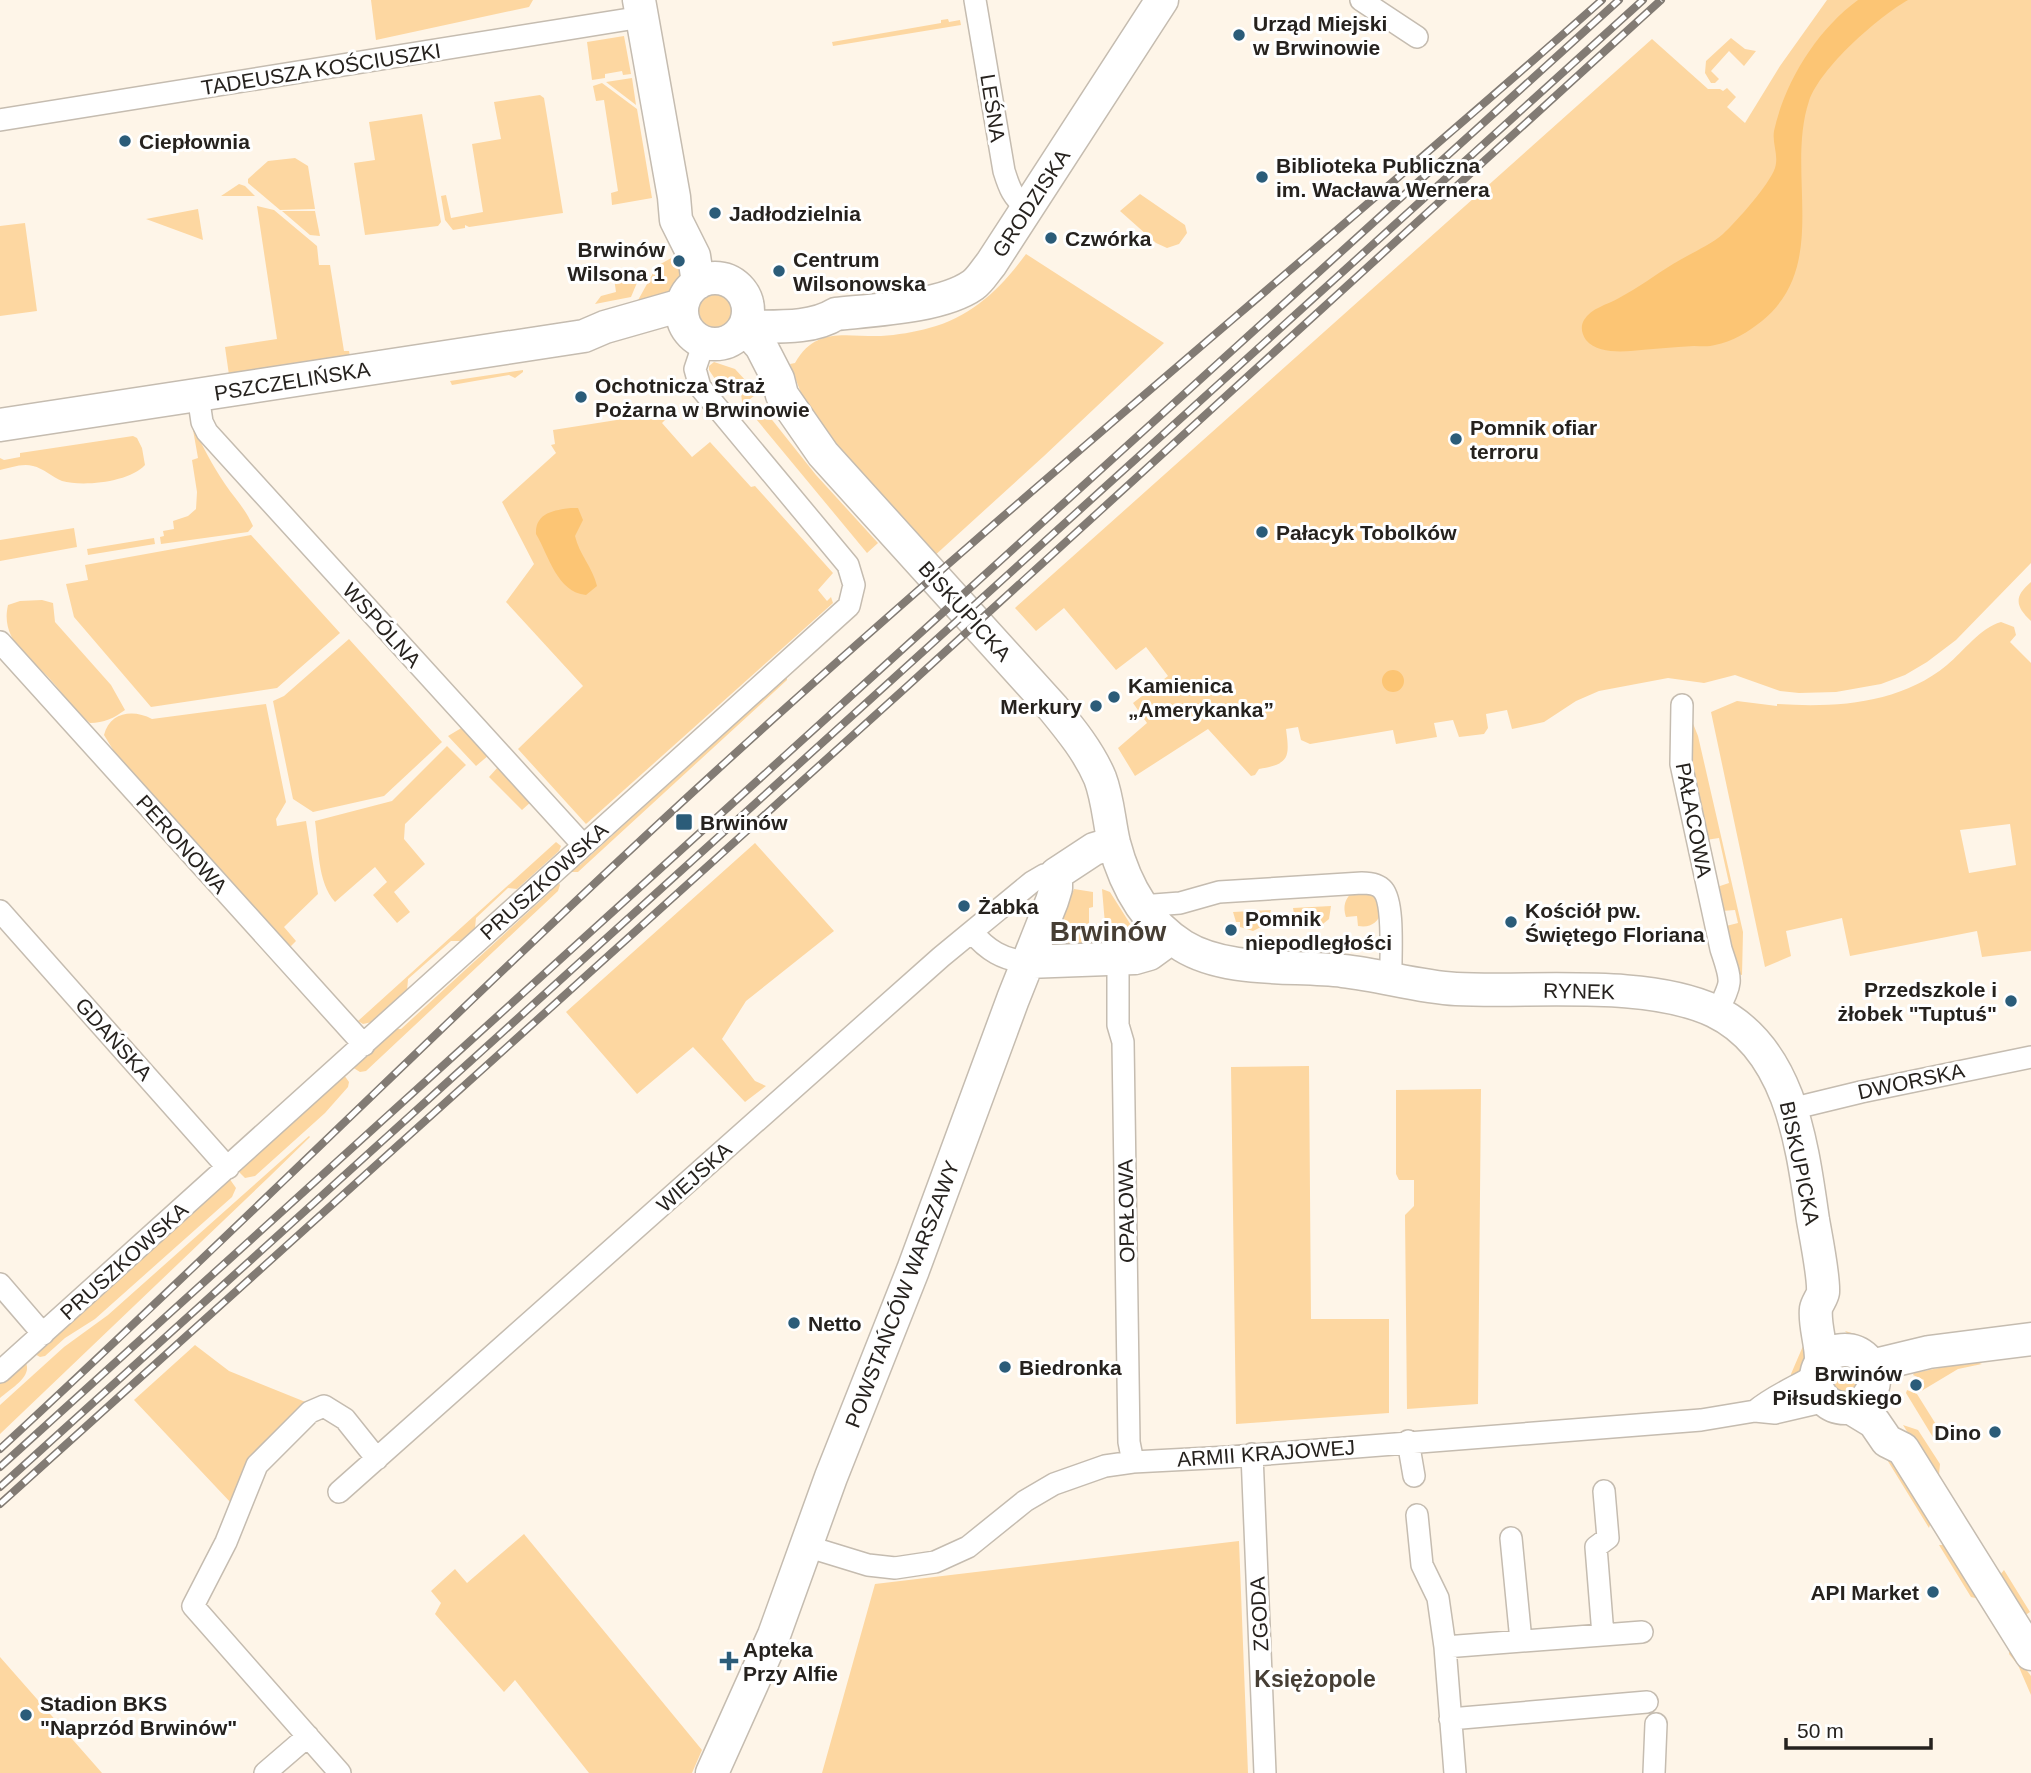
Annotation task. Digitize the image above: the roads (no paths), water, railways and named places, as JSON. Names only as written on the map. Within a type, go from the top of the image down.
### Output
[{"type":"main road","name":"GRODZISKA","points":[[714,314],[805,324],[824,321],[836,314],[937,300],[974,284],[991,264],[1162,0]]},
{"type":"main road","points":[[640,8],[674,197],[691,217],[714,314]]},
{"type":"main road","name":"GRODZISKA","points":[[714,314],[757,306],[774,309],[825,308],[836,314]]},
{"type":"main road","name":"PSZCZELIŃSKA","points":[[0,425],[584,336],[609,341],[654,332],[714,314]]},
{"type":"main road","name":"BISKUPICKA","points":[[714,314],[764,379],[780,387],[823,454],[1053,708],[1075,736],[1100,780],[1114,843]]},
{"type":"main road","points":[[780,387],[780,356],[796,330],[805,324]]},
{"type":"main road","points":[[1056,874],[1094,849],[1114,843]]},
{"type":"main road","name":"RYNEK","points":[[1114,843],[1124,874],[1140,905],[1171,938],[1197,954],[1220,961],[1345,971],[1420,986],[1648,993],[1687,1001],[1717,1012],[1755,1042]]},
{"type":"main road","name":"POWSTAŃCÓW WARSZAWY","points":[[712,1773],[769,1647],[1052,901],[1056,874]]},
{"type":"main road","points":[[1027,962],[1118,960],[1145,955],[1171,938]]},
{"type":"main road","name":"BISKUPICKA","points":[[1755,1042],[1771,1062],[1791,1109],[1810,1196],[1823,1293],[1833,1306],[1840,1335],[1866,1367],[1879,1398],[1903,1433],[1903,1449]]},
{"type":"main road","name":"BISKUPICKA","points":[[1823,1293],[1816,1308],[1829,1386],[1874,1422],[1887,1441],[1903,1449],[2031,1654]]},
{"type":"main road","points":[[1866,1367],[1868,1398],[1829,1386],[1835,1352],[1866,1367],[1928,1352],[2031,1339]]},
{"type":"street","name":"LEŚNA","points":[[975,0],[1004,172],[1013,195],[1028,208]]},
{"type":"street","points":[[1361,0],[1417,37]]},
{"type":"street","name":"TADEUSZA KOŚCIUSZKI","points":[[0,120],[640,8]]},
{"type":"street","name":"PRUSZKOWSKA","points":[[0,1372],[334,1073],[751,692],[840,617],[849,606],[853,597],[853,577],[848,565],[700,387],[695,366],[714,314]]},
{"type":"street","name":"WSPÓLNA","points":[[198,395],[202,422],[208,432],[583,845]]},
{"type":"street","name":"PERONOWA","points":[[0,642],[364,1045]]},
{"type":"street","name":"PAŁACOWA","points":[[1682,705],[1681,764],[1721,949],[1731,977],[1717,1012]]},
{"type":"street","name":"WIEJSKA","points":[[339,1492],[972,932],[1032,882],[1044,875],[1056,874]]},
{"type":"street","points":[[1140,905],[1180,903],[1219,892],[1363,883],[1375,885],[1382,889],[1388,903],[1391,980]]},
{"type":"street","name":"GDAŃSKA","points":[[0,911],[228,1168]]},
{"type":"street","points":[[972,932],[998,955],[1027,962]]},
{"type":"street","name":"OPAŁOWA","points":[[1118,960],[1118,1024],[1123,1042],[1129,1442],[1133,1462]]},
{"type":"street","name":"DWORSKA","points":[[1791,1109],[2031,1057]]},
{"type":"street","points":[[0,1284],[43,1334]]},
{"type":"street","name":"ARMII KRAJOWEJ","points":[[806,1546],[868,1565],[895,1568],[935,1562],[968,1547],[1025,1501],[1054,1484],[1105,1466],[1701,1420],[1755,1411],[1769,1398],[1798,1386],[1829,1386]]},
{"type":"street","points":[[340,1773],[193,1606],[226,1542],[257,1465],[310,1412],[324,1406],[345,1419],[377,1459]]},
{"type":"street","points":[[1408,1441],[1414,1476]]},
{"type":"street","name":"ZGODA","points":[[1252,1454],[1265,1773]]},
{"type":"street","points":[[1603,1634],[1596,1547],[1608,1538],[1604,1491]]},
{"type":"street","points":[[1417,1515],[1422,1566],[1438,1598],[1445,1647],[1455,1773]]},
{"type":"street","points":[[1511,1538],[1521,1641]]},
{"type":"street","points":[[1445,1647],[1642,1632]]},
{"type":"street","points":[[1450,1719],[1647,1702]]},
{"type":"street","points":[[1654,1773],[1656,1724]]},
{"type":"street","points":[[265,1773],[308,1736]]},
{"type":"railway","points":[[0,1449],[536,938],[717,770],[936,575],[1602,0]]},
{"type":"railway","points":[[0,1467],[1619,0]]},
{"type":"railway","points":[[0,1487],[1643,0]]},
{"type":"railway","points":[[0,1504],[901,692],[1661,0]]},
{"type":"place","name":"Urząd Miejski w Brwinowie","points":[[1239,35]]},
{"type":"place","name":"Ciepłownia","points":[[125,141]]},
{"type":"place","name":"Biblioteka Publiczna im. Wacława Wernera","points":[[1262,177]]},
{"type":"place","name":"Jadłodzielnia","points":[[715,213]]},
{"type":"place","name":"Czwórka","points":[[1051,238]]},
{"type":"place","name":"Brwinów Wilsona 1","points":[[679,261]]},
{"type":"place","name":"Centrum Wilsonowska","points":[[779,271]]},
{"type":"place","name":"Ochotnicza Straż Pożarna w Brwinowie","points":[[581,397]]},
{"type":"place","name":"Pomnik ofiar terroru","points":[[1456,439]]},
{"type":"place","name":"Pałacyk Tobolków","points":[[1262,532]]},
{"type":"place","name":"Kamienica „Amerykanka”","points":[[1114,697]]},
{"type":"place","name":"Merkury","points":[[1096,706]]},
{"type":"place","name":"Brwinów","points":[[684,822]]},
{"type":"place","name":"Żabka","points":[[964,906]]},
{"type":"place","name":"Kościół pw. Świętego Floriana","points":[[1511,922]]},
{"type":"place","name":"Pomnik niepodległości","points":[[1231,930]]},
{"type":"place","name":"Przedszkole i żłobek \"Tuptuś\"","points":[[2011,1001]]},
{"type":"place","name":"Netto","points":[[794,1323]]},
{"type":"place","name":"Biedronka","points":[[1005,1367]]},
{"type":"place","name":"Brwinów Piłsudskiego","points":[[1916,1385]]},
{"type":"place","name":"Dino","points":[[1995,1432]]},
{"type":"place","name":"API Market","points":[[1933,1592]]},
{"type":"place","name":"Apteka Przy Alfie","points":[[729,1661]]},
{"type":"place","name":"Stadion BKS \"Naprzód Brwinów\"","points":[[26,1715]]},
{"type":"district","name":"Brwinów","points":[[1108,931]]},
{"type":"district","name":"Księżopole","points":[[1315,1679]]}]
